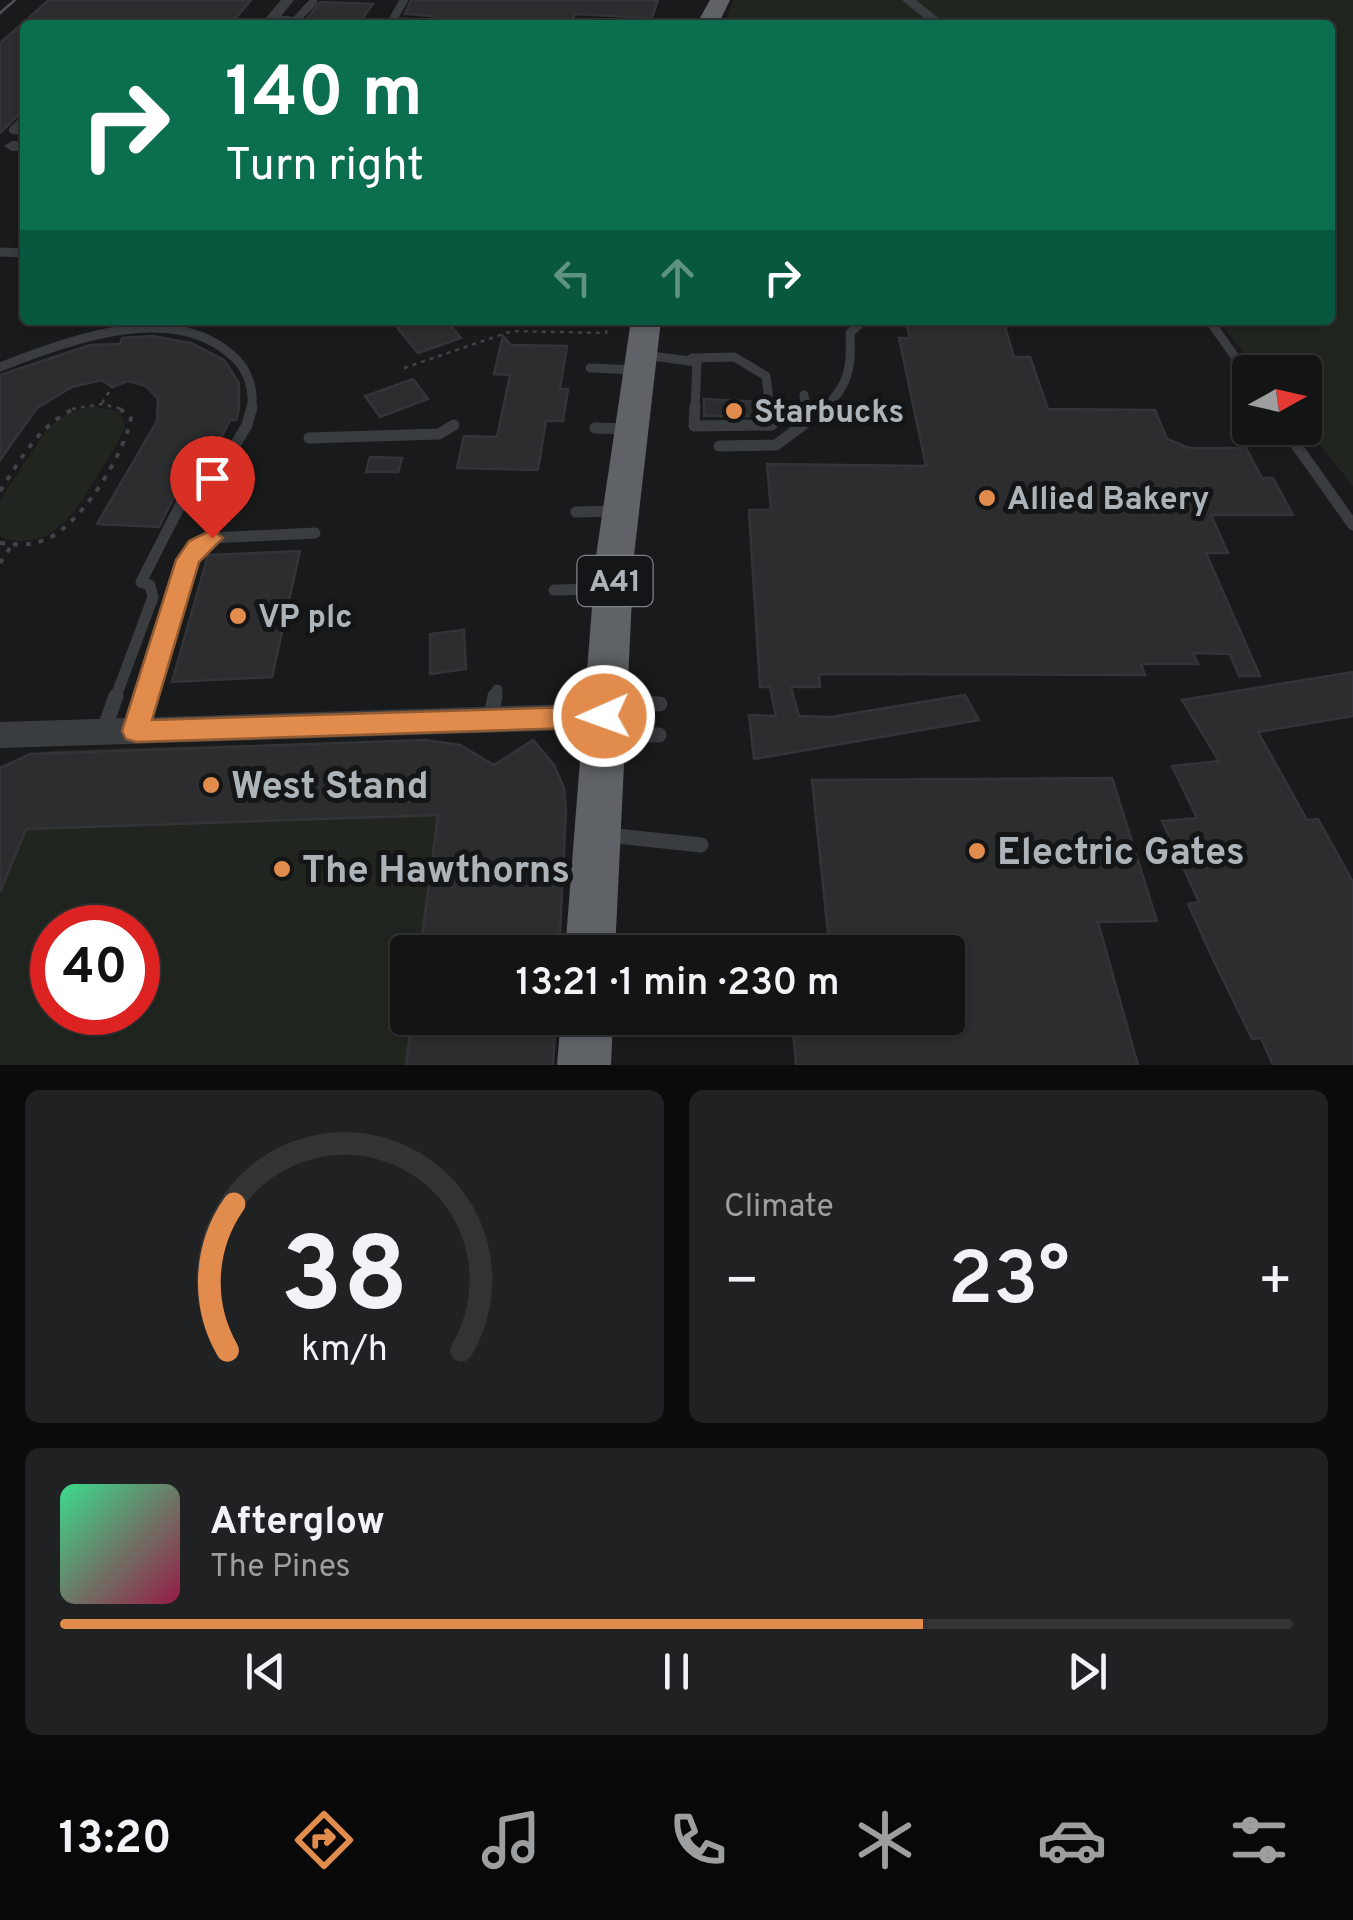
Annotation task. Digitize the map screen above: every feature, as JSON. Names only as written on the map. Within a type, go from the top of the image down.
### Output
[{"type":"highway","name":"A41","points":[[591,935],[621,511],[612,428],[638,362],[645,325]]},
{"type":"highway","points":[[584,1065],[585,1035]]},
{"type":"street","points":[[272,20],[288,0]]},
{"type":"street","points":[[908,0],[934,20]]},
{"type":"street","points":[[0,735],[136,731],[494,705],[605,717]]},
{"type":"lane","points":[[719,446],[776,445],[838,399],[850,383],[850,332],[858,325]]},
{"type":"lane","points":[[1213,325],[1234,355]]},
{"type":"lane","points":[[0,367],[85,334],[134,328],[204,338],[223,346],[246,370],[253,404],[247,425],[218,474],[184,500],[141,582],[150,584],[154,597],[103,732]]},
{"type":"lane","points":[[590,368],[638,362],[692,358],[734,357],[766,376],[772,424],[764,428],[694,426],[698,362],[692,358]]},
{"type":"lane","points":[[804,396],[808,421]]},
{"type":"lane","points":[[309,438],[439,434],[454,425]]},
{"type":"lane","points":[[1296,445],[1353,525]]},
{"type":"lane","points":[[576,512],[621,511]]},
{"type":"lane","points":[[136,731],[188,560],[197,547],[212,538],[315,533]]},
{"type":"lane","points":[[554,590],[614,588]]},
{"type":"lane","points":[[605,717],[660,704]]},
{"type":"lane","points":[[605,717],[659,735]]},
{"type":"lane","points":[[598,834],[701,845]]},
{"type":"path","points":[[404,368],[512,332],[606,333],[608,325]]},
{"type":"path","points":[[102,403],[112,387]]},
{"type":"path","points":[[0,491],[45,425],[66,410],[102,403],[126,411],[130,426],[78,516],[54,536],[11,545],[0,543]]},
{"type":"path","points":[[0,563],[11,545]]},
{"type":"shaded area","points":[[733,0],[1353,0],[1353,486],[1320,445],[1322,355],[1246,355],[1221,325],[1335,325],[1335,20],[726,20]]},
{"type":"shaded area","points":[[93,406],[120,412],[125,425],[117,445],[71,515],[47,535],[33,540],[0,537],[0,500],[48,427],[69,413]]},
{"type":"shaded area","name":"The Hawthorns","points":[[426,740],[460,745],[494,765],[533,740],[556,772],[566,810],[560,935],[390,935],[390,1035],[555,1035],[553,1065],[0,1065],[0,768],[30,754],[58,750]]},
{"type":"building","points":[[49,0],[251,0],[234,20],[26,20]]},
{"type":"building","points":[[411,0],[658,0],[652,18],[575,14],[572,20],[435,20],[432,16],[405,14]]},
{"type":"building","points":[[320,2],[373,4],[362,20],[306,20]]},
{"type":"building","points":[[20,25],[20,114],[0,133],[0,43]]},
{"type":"building","points":[[395,325],[450,325],[461,338],[418,353]]},
{"type":"building","name":"Allied Bakery","points":[[906,325],[1004,325],[1014,357],[1030,357],[1048,409],[1155,410],[1167,439],[1189,448],[1246,448],[1262,478],[1273,478],[1293,515],[1211,515],[1228,553],[1206,553],[1260,676],[1239,676],[1230,654],[1193,653],[1198,664],[1141,664],[1145,675],[819,674],[820,687],[791,687],[799,716],[831,717],[965,695],[979,720],[754,759],[749,715],[776,716],[770,687],[760,687],[749,510],[771,510],[767,464],[926,466],[899,338],[910,338]]},
{"type":"building","points":[[152,336],[191,343],[224,360],[239,383],[236,420],[230,420],[204,473],[175,495],[159,527],[97,524],[157,421],[158,399],[146,386],[128,381],[112,387],[102,380],[72,387],[37,408],[0,460],[0,375],[90,345],[120,344],[122,338]]},
{"type":"building","points":[[503,336],[511,345],[567,346],[560,389],[568,389],[563,421],[546,421],[538,470],[457,468],[464,436],[497,437],[510,375],[494,374]]},
{"type":"building","points":[[413,379],[428,399],[380,417],[365,396]]},
{"type":"building","name":"Starbucks","points":[[704,399],[761,402],[762,416],[704,416]]},
{"type":"building","points":[[370,457],[402,458],[398,472],[366,472]]},
{"type":"building","name":"VP plc","points":[[300,551],[272,677],[172,682],[208,555]]},
{"type":"building","points":[[464,630],[466,669],[430,674],[430,634]]},
{"type":"building","points":[[1353,672],[1353,716],[1258,732],[1307,820],[1318,819],[1353,882],[1353,1065],[1273,1065],[1261,1038],[1252,1039],[1213,959],[1188,904],[1199,902],[1162,821],[1197,818],[1172,766],[1219,761],[1182,700]]},
{"type":"building","points":[[425,740],[460,745],[494,765],[533,740],[554,765],[564,788],[560,935],[422,935],[438,815],[26,829],[0,892],[0,768],[30,754]]},
{"type":"building","name":"Electric Gates","points":[[1112,778],[1157,921],[1098,922],[1138,1065],[796,1065],[793,1035],[965,1035],[965,935],[828,935],[812,780]]},
{"type":"building","points":[[410,1035],[555,1035],[553,1065],[406,1065]]},
{"type":"tram line","points":[[0,13],[15,0]]},
{"type":"place","name":"Starbucks","points":[[734,411]]},
{"type":"place","name":"Allied Bakery","points":[[987,498]]},
{"type":"place","name":"VP plc","points":[[238,616]]},
{"type":"place","name":"West Stand","points":[[211,785]]},
{"type":"place","name":"Electric Gates","points":[[977,851]]},
{"type":"place","name":"The Hawthorns","points":[[282,869]]},
{"type":"route","points":[[212,538],[197,547],[188,560],[136,731],[604,716]]}]
